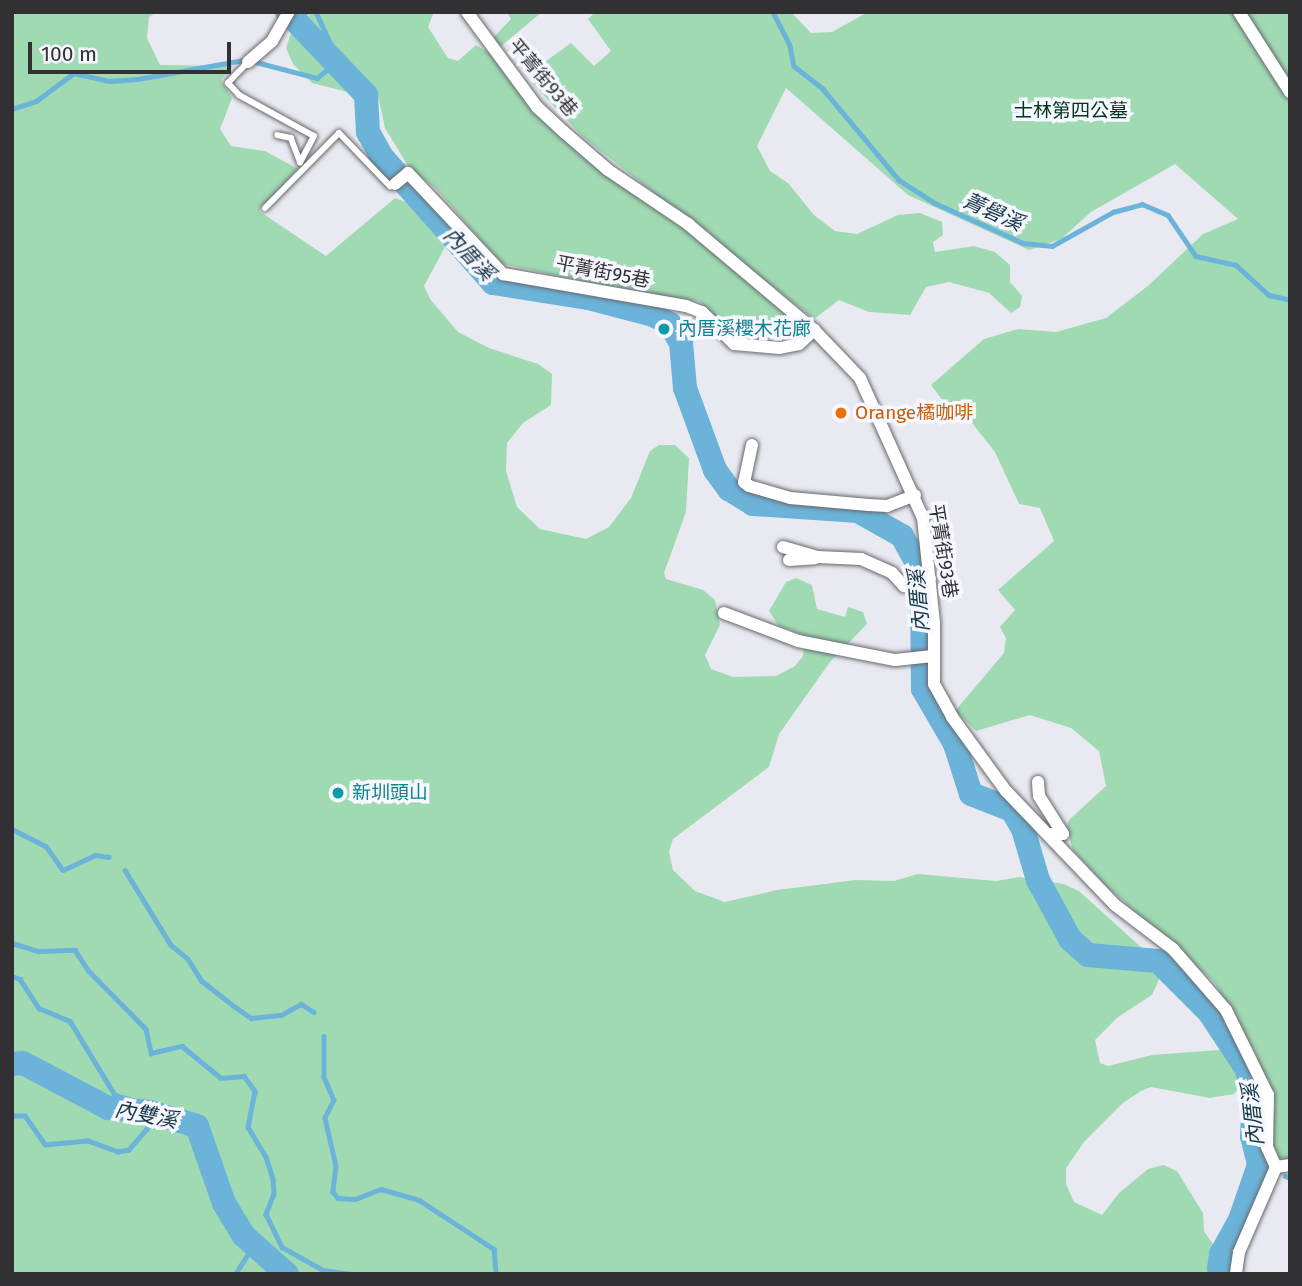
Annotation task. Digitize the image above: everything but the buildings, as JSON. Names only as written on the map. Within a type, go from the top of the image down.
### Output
[{"type":"street","name":"平菁街93巷","points":[[467,12],[537,107],[608,170],[688,224],[814,330],[860,378],[915,495],[930,578],[934,684],[969,744],[1006,791],[1115,905],[1173,949],[1226,1010],[1268,1095],[1267,1147],[1276,1167]]},
{"type":"street","points":[[1239,12],[1290,92]]},
{"type":"street","points":[[248,62],[272,41],[287,16]]},
{"type":"street","name":"平菁街95巷","points":[[395,184],[408,173],[503,274],[686,306],[702,312],[734,344],[780,348],[799,344],[814,330]]},
{"type":"street","points":[[752,445],[744,482],[749,486],[790,498],[887,506],[915,495]]},
{"type":"street","points":[[783,547],[818,557]]},
{"type":"street","points":[[789,560],[818,557],[861,559],[909,585],[930,578]]},
{"type":"street","points":[[724,613],[798,641],[895,660],[933,656]]},
{"type":"street","points":[[1038,782],[1039,796],[1063,834],[1050,834]]},
{"type":"street","points":[[1234,1272],[1276,1167],[1290,1165]]},
{"type":"lane","points":[[248,62],[228,83],[239,95],[314,136],[300,162],[291,138],[277,135]]},
{"type":"lane","points":[[265,208],[339,133],[390,186],[395,184]]},
{"type":"green space","points":[[12,12],[157,12],[149,17],[147,38],[160,65],[233,66],[221,80],[232,98],[220,129],[231,146],[265,151],[298,169],[259,211],[326,256],[395,198],[412,204],[445,247],[424,286],[430,299],[458,332],[489,348],[538,364],[552,374],[551,405],[523,423],[507,443],[506,471],[517,507],[540,529],[586,539],[609,527],[631,498],[650,451],[659,445],[675,445],[689,458],[686,512],[664,573],[666,579],[703,590],[715,600],[720,625],[705,655],[711,669],[733,677],[776,676],[795,666],[803,656],[805,636],[778,625],[769,611],[786,582],[796,578],[812,585],[817,609],[845,617],[848,607],[863,612],[867,624],[830,662],[779,734],[769,767],[673,839],[669,852],[673,870],[695,891],[725,902],[777,890],[856,880],[894,881],[918,874],[996,881],[1019,877],[1064,884],[1079,891],[1152,957],[1160,977],[1152,995],[1118,1017],[1095,1040],[1100,1063],[1108,1066],[1152,1055],[1219,1050],[1227,1053],[1244,1082],[1234,1094],[1210,1098],[1151,1087],[1141,1091],[1123,1103],[1084,1142],[1066,1168],[1066,1184],[1074,1202],[1102,1215],[1119,1193],[1148,1169],[1163,1165],[1177,1171],[1203,1213],[1204,1231],[1215,1247],[1213,1274],[12,1274]]},
{"type":"green space","points":[[312,12],[434,12],[428,27],[448,58],[458,61],[476,45],[491,54],[595,166],[688,232],[798,325],[794,331],[766,339],[746,337],[734,334],[699,301],[661,298],[502,264],[437,190],[408,166],[385,128],[379,100],[312,83],[293,64],[286,48],[291,33]]},
{"type":"green space","points":[[507,12],[542,12],[500,47],[493,38],[511,19]]},
{"type":"green space","name":"士林第四公墓","points":[[595,12],[791,12],[811,33],[832,32],[868,12],[1290,12],[1290,1159],[1276,1158],[1272,1132],[1275,1104],[1255,1052],[1214,982],[1105,885],[1073,850],[1066,826],[1070,819],[1106,786],[1099,751],[1071,728],[1030,715],[976,731],[955,711],[1004,653],[1006,638],[1000,627],[1015,610],[998,590],[1054,541],[1040,508],[1019,504],[995,452],[972,423],[950,410],[931,385],[984,339],[1018,329],[1056,332],[1106,318],[1149,285],[1203,234],[1238,219],[1175,164],[1091,212],[1061,239],[1029,250],[908,195],[786,88],[757,146],[770,171],[788,183],[814,215],[835,231],[857,234],[898,215],[920,213],[942,222],[943,235],[933,242],[935,252],[974,246],[995,252],[1010,265],[1010,282],[1022,296],[1020,307],[1011,313],[989,293],[949,282],[926,287],[910,315],[869,312],[839,300],[814,319],[583,137],[532,83],[545,70],[542,64],[571,43],[594,66],[611,51],[588,19]]},
{"type":"waterway","name":"內厝溪","points":[[287,12],[366,95],[368,132],[382,157],[493,283],[588,298],[653,315],[670,324],[681,343],[685,388],[715,470],[729,489],[753,504],[858,511],[902,536],[916,561],[922,594],[923,689],[955,744],[971,794],[1012,810],[1023,829],[1038,880],[1070,939],[1088,955],[1158,961],[1209,1012],[1246,1068],[1254,1092],[1252,1136],[1259,1165],[1240,1220],[1221,1254],[1219,1269]]},
{"type":"waterway","points":[[294,20],[307,12]]},
{"type":"waterway","points":[[316,12],[331,44]]},
{"type":"waterway","name":"菁礐溪","points":[[773,12],[790,46],[794,66],[823,89],[899,180],[935,203],[1023,243],[1052,246],[1113,212],[1142,204],[1168,215],[1196,256],[1236,265],[1269,295],[1290,300]]},
{"type":"waterway","points":[[256,62],[317,78],[335,63],[337,54]]},
{"type":"waterway","points":[[12,109],[36,101],[74,73],[110,81],[138,79],[244,60]]},
{"type":"waterway","points":[[12,829],[46,846],[63,870],[95,855],[109,857]]},
{"type":"waterway","points":[[125,870],[171,945],[188,959],[202,981],[234,1006],[251,1018],[281,1015],[301,1004],[314,1012]]},
{"type":"waterway","points":[[12,943],[39,951],[75,950],[88,970],[146,1029],[151,1053],[182,1046],[221,1078],[244,1076],[255,1091],[248,1127],[266,1157],[273,1179],[274,1194],[266,1214],[282,1247],[323,1270],[350,1274]]},
{"type":"waterway","points":[[12,976],[20,979],[39,1008],[70,1021],[115,1095],[140,1102],[152,1113],[147,1129],[129,1150],[118,1152],[87,1141],[45,1145],[25,1116],[12,1116]]},
{"type":"waterway","points":[[324,1036],[324,1077],[334,1100],[325,1118],[336,1166],[333,1192],[338,1198],[355,1199],[381,1189],[419,1200],[494,1249],[496,1274]]},
{"type":"waterway","name":"內雙溪","points":[[12,1064],[23,1063],[108,1108],[150,1112],[197,1126],[224,1203],[243,1235],[287,1274]]},
{"type":"waterway","name":"內厝溪","points":[[1259,1165],[1265,1168]]},
{"type":"waterway","points":[[1285,1176],[1290,1178]]},
{"type":"waterway","points":[[235,1274],[254,1245]]},
{"type":"place","name":"內厝溪櫻木花廊","points":[[664,329]]},
{"type":"place","name":"Orange橘咖啡","points":[[841,413]]},
{"type":"place","name":"新圳頭山","points":[[338,793]]}]
